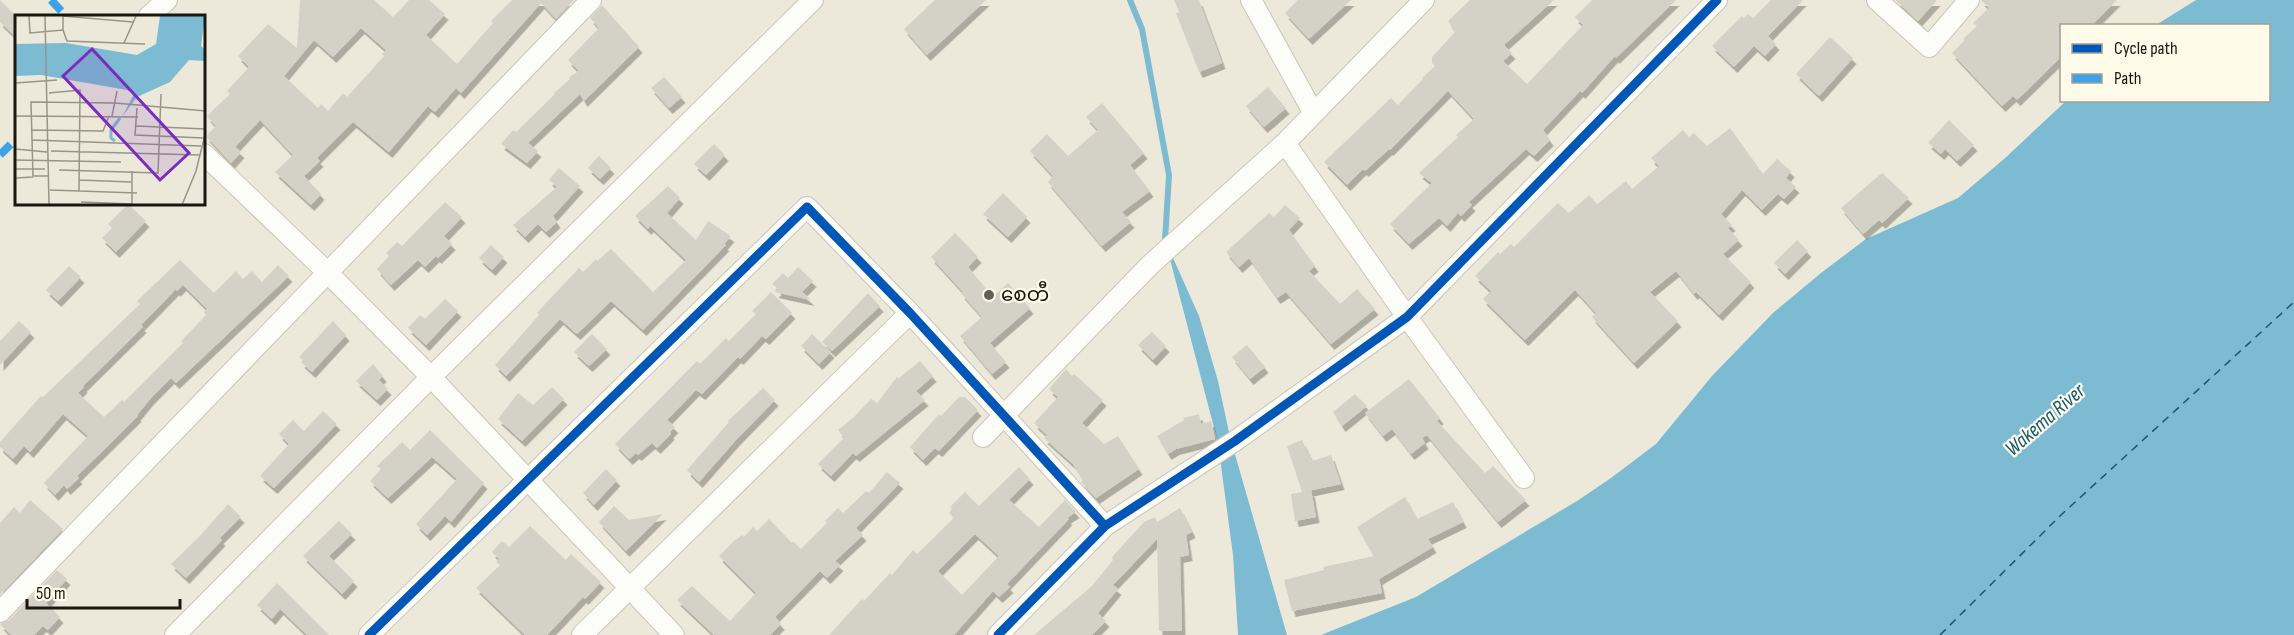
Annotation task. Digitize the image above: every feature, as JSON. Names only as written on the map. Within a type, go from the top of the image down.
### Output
[{"type":"street","points":[[150,15],[167,0]]},
{"type":"street","points":[[0,612],[591,0]]},
{"type":"street","points":[[175,635],[431,377],[813,0]]},
{"type":"street","points":[[1251,0],[1314,112]]},
{"type":"street","points":[[983,437],[1150,265],[1285,143],[1424,0]]},
{"type":"street","points":[[998,635],[1105,526],[1235,441],[1407,317],[1717,0]]},
{"type":"street","points":[[1877,0],[1929,47],[1969,0]]},
{"type":"street","points":[[1285,143],[1524,478]]},
{"type":"street","points":[[206,156],[327,272],[431,377],[628,589],[674,635]]},
{"type":"street","points":[[369,635],[807,207],[910,313],[1105,526]]},
{"type":"street","points":[[582,635],[910,313]]},
{"type":"water","name":"Wakema River","points":[[2196,0],[2294,0],[2294,635],[1321,635],[1416,597],[1577,501],[1611,478],[1656,444],[1712,376],[1773,313],[1821,273],[1866,239],[1958,198],[2065,102],[2270,102],[2270,24],[2158,24]]},
{"type":"water","points":[[1165,240],[1199,316],[1218,381],[1230,437],[1287,635],[1238,635],[1233,555],[1218,443]]},
{"type":"building","points":[[0,0],[15,15],[15,36],[0,22]]},
{"type":"building","points":[[300,0],[374,0],[393,17],[409,0],[429,0],[445,14],[426,35],[457,64],[493,23],[491,21],[512,0],[574,0],[556,19],[541,3],[461,93],[456,88],[435,112],[428,106],[389,152],[353,122],[317,158],[320,161],[304,176],[321,194],[311,205],[275,172],[293,155],[260,120],[235,147],[241,152],[231,163],[206,136],[216,126],[207,116],[230,94],[227,91],[249,67],[238,56],[268,24],[297,48]],"holes":[[[361,28],[386,50],[382,54],[384,56],[347,97],[343,93],[328,111],[321,104],[318,108],[284,76],[314,40],[333,57]]]},
{"type":"building","points":[[935,0],[986,0],[927,55],[904,29]]},
{"type":"building","points":[[1174,0],[1199,0],[1222,63],[1199,72],[1176,13],[1179,12]]},
{"type":"building","points":[[1298,0],[1351,0],[1309,39],[1285,13]]},
{"type":"building","points":[[1470,0],[1554,0],[1505,44],[1512,53],[1503,61],[1527,84],[1583,25],[1575,17],[1592,0],[1676,0],[1616,58],[1615,56],[1582,93],[1580,91],[1543,130],[1550,140],[1534,156],[1526,149],[1469,202],[1472,205],[1461,216],[1458,213],[1447,226],[1439,218],[1409,244],[1390,224],[1432,183],[1419,173],[1474,119],[1448,91],[1390,150],[1365,171],[1363,169],[1347,185],[1324,162],[1391,98],[1398,105],[1435,66],[1432,63],[1432,57],[1455,32],[1448,21]]},
{"type":"building","points":[[1771,0],[1803,0],[1768,36],[1776,44],[1765,56],[1754,46],[1734,67],[1712,46],[1742,16],[1744,18],[1748,14],[1753,18]]},
{"type":"building","points":[[1895,0],[1937,0],[1918,21]]},
{"type":"building","points":[[1981,0],[2117,0],[2093,24],[2060,24],[2060,58],[2017,100],[2013,96],[2002,106],[1952,53],[1977,26],[1973,23],[1989,8]]},
{"type":"building","points":[[602,5],[639,47],[584,101],[580,94],[528,143],[538,151],[527,163],[501,144],[513,130],[516,132],[555,94],[570,79],[569,77],[579,71],[568,60],[599,28],[590,18]]},
{"type":"building","points":[[1830,37],[1853,58],[1819,96],[1796,74]]},
{"type":"building","points":[[664,77],[682,97],[669,108],[651,88]]},
{"type":"building","points":[[1268,87],[1286,108],[1264,127],[1246,106]]},
{"type":"building","points":[[1102,103],[1144,153],[1130,165],[1150,191],[1122,212],[1131,222],[1102,246],[1048,182],[1053,176],[1030,151],[1047,134],[1068,156],[1098,130],[1086,117]]},
{"type":"building","points":[[1949,120],[1974,145],[1957,161],[1945,149],[1941,154],[1928,143]]},
{"type":"building","points":[[1730,128],[1763,174],[1777,159],[1791,171],[1786,178],[1796,187],[1784,199],[1778,194],[1762,210],[1742,190],[1721,214],[1732,225],[1728,228],[1739,240],[1723,254],[1751,282],[1719,315],[1696,292],[1694,294],[1676,271],[1650,292],[1678,321],[1634,363],[1592,317],[1596,313],[1575,290],[1525,340],[1483,299],[1491,291],[1475,276],[1498,252],[1500,254],[1511,244],[1514,247],[1558,203],[1569,213],[1589,195],[1597,204],[1626,181],[1632,189],[1659,166],[1651,158],[1683,130],[1689,137],[1694,133],[1707,146]]},
{"type":"building","points":[[714,144],[725,155],[706,175],[694,164]]},
{"type":"building","points":[[599,156],[611,168],[600,179],[588,168]]},
{"type":"building","points":[[559,168],[580,186],[553,216],[557,222],[546,232],[538,224],[525,237],[513,225],[557,187],[549,180]]},
{"type":"building","points":[[1882,173],[1909,198],[1882,223],[1879,220],[1863,234],[1841,208]]},
{"type":"building","points":[[668,186],[680,198],[667,213],[696,240],[708,221],[731,236],[724,244],[726,245],[643,330],[611,301],[577,334],[560,319],[506,376],[495,365],[539,315],[537,313],[579,268],[583,272],[611,249],[653,292],[686,260],[650,226],[648,229],[635,216]]},
{"type":"building","points":[[1003,193],[1027,217],[1008,237],[983,214]]},
{"type":"building","points":[[445,202],[462,217],[444,236],[452,244],[425,267],[418,260],[391,285],[377,269],[389,256],[386,253],[397,242],[402,246]]},
{"type":"building","points":[[1285,205],[1300,218],[1289,230],[1315,266],[1309,271],[1340,304],[1357,289],[1375,309],[1331,344],[1286,292],[1277,298],[1249,258],[1239,267],[1226,252],[1269,213],[1274,217]]},
{"type":"building","points":[[126,206],[130,206],[146,221],[116,252],[102,238],[112,228],[108,224]]},
{"type":"building","points":[[955,233],[978,257],[968,267],[993,297],[1008,283],[1030,308],[990,343],[1006,362],[992,374],[960,336],[982,317],[931,257]]},
{"type":"building","points":[[1797,240],[1808,251],[1785,274],[1774,263]]},
{"type":"building","points":[[491,245],[504,257],[492,270],[479,258]]},
{"type":"building","points":[[180,260],[214,293],[236,271],[243,279],[252,271],[262,282],[278,265],[289,276],[176,383],[171,378],[151,398],[138,416],[77,476],[79,478],[67,489],[64,485],[55,495],[44,483],[88,436],[63,414],[30,452],[24,446],[13,459],[0,447],[0,442],[41,396],[43,397],[140,304],[137,301]],"holes":[[[183,285],[207,309],[204,312],[206,315],[181,341],[183,343],[124,402],[122,400],[104,417],[78,393],[143,327],[141,325],[176,289],[177,291]]]},
{"type":"building","points":[[69,266],[81,277],[58,301],[46,290]]},
{"type":"building","points":[[798,267],[813,281],[802,292],[811,300],[775,292],[778,289],[772,284],[783,273],[788,278]]},
{"type":"building","points":[[771,292],[792,313],[766,339],[762,336],[740,359],[738,357],[702,394],[696,390],[667,420],[675,427],[657,448],[652,443],[638,455],[636,453],[629,459],[615,444],[697,361],[700,364],[726,338],[729,341],[756,314],[752,311]]},
{"type":"building","points":[[868,293],[880,306],[832,351],[822,342]]},
{"type":"building","points":[[445,299],[458,311],[426,345],[408,328],[420,315],[425,319]]},
{"type":"building","points":[[19,321],[31,332],[0,365],[0,341]]},
{"type":"building","points":[[333,321],[346,335],[312,372],[299,357]]},
{"type":"building","points":[[1152,332],[1166,346],[1153,360],[1138,345]]},
{"type":"building","points":[[592,334],[607,349],[589,366],[574,352]]},
{"type":"building","points":[[812,334],[831,352],[819,364],[801,346]]},
{"type":"building","points":[[1247,345],[1265,367],[1250,379],[1232,357]]},
{"type":"building","points":[[920,361],[933,376],[916,391],[925,400],[856,456],[853,453],[831,476],[818,464],[844,438],[838,430],[871,399],[877,403],[897,377],[899,378]]},
{"type":"building","points":[[373,364],[383,376],[379,380],[388,389],[377,400],[356,381]]},
{"type":"building","points":[[1066,369],[1103,400],[1082,423],[1104,444],[1118,436],[1139,469],[1096,498],[1081,482],[1083,480],[1073,464],[1044,438],[1047,435],[1034,423],[1058,397],[1049,389]]},
{"type":"building","points":[[1409,379],[1440,418],[1437,421],[1485,473],[1493,466],[1526,500],[1498,522],[1427,435],[1422,438],[1425,443],[1411,454],[1392,429],[1383,436],[1365,413]]},
{"type":"building","points":[[552,387],[564,399],[522,441],[498,419],[518,393],[533,405]]},
{"type":"building","points":[[763,388],[775,400],[699,482],[687,470],[728,421]]},
{"type":"building","points":[[1355,394],[1367,406],[1342,426],[1333,412]]},
{"type":"building","points":[[959,397],[965,397],[978,410],[939,451],[935,448],[923,460],[910,447],[939,414],[941,416]]},
{"type":"building","points":[[323,411],[337,424],[274,488],[260,476],[289,444],[279,434],[293,420],[304,431]]},
{"type":"building","points":[[1199,414],[1201,424],[1211,421],[1215,439],[1176,449],[1168,454],[1157,436],[1184,420],[1183,418]]},
{"type":"building","points":[[430,430],[484,483],[451,522],[445,516],[427,535],[416,524],[457,479],[432,457],[388,498],[370,481],[381,469],[377,466],[402,442],[410,450]]},
{"type":"building","points":[[1302,440],[1312,461],[1331,455],[1341,484],[1311,490],[1316,517],[1295,521],[1291,494],[1302,492],[1287,446]]},
{"type":"building","points":[[1019,467],[1030,479],[1009,500],[1039,527],[1065,500],[1076,512],[1067,518],[1069,519],[1007,584],[1010,587],[999,597],[993,591],[954,635],[829,635],[862,599],[864,601],[890,573],[892,575],[913,550],[917,554],[954,518],[949,513],[952,509],[950,507],[965,492],[979,506]],"holes":[[[975,534],[999,556],[962,595],[938,571]]]},
{"type":"building","points":[[606,469],[617,480],[594,505],[583,493]]},
{"type":"building","points":[[887,472],[900,483],[856,528],[863,535],[835,561],[840,565],[827,578],[820,571],[775,617],[781,624],[770,635],[714,635],[677,600],[692,586],[730,621],[756,593],[719,556],[733,542],[742,535],[744,537],[753,527],[757,531],[769,519],[801,549],[827,523],[825,521],[838,508],[843,513],[866,491],[869,493]]},
{"type":"building","points":[[1405,497],[1417,519],[1453,502],[1463,522],[1428,539],[1433,547],[1379,579],[1382,593],[1292,611],[1284,580],[1324,570],[1323,567],[1374,556],[1357,527]]},
{"type":"building","points":[[30,500],[63,529],[0,595],[0,523],[14,507],[20,513]]},
{"type":"building","points":[[228,504],[241,517],[186,578],[171,564]]},
{"type":"building","points":[[614,506],[629,520],[663,514],[626,551],[599,522]]},
{"type":"building","points":[[1180,508],[1192,532],[1186,535],[1189,555],[1180,557],[1182,631],[1159,631],[1157,539],[1113,585],[1118,589],[1098,613],[1106,621],[1092,635],[1034,635],[1092,586],[1113,560],[1112,557],[1144,522],[1155,517],[1157,522]]},
{"type":"building","points":[[339,521],[352,534],[329,556],[354,581],[342,594],[303,556]]},
{"type":"building","points":[[530,526],[566,560],[571,554],[601,582],[585,599],[583,597],[547,635],[525,635],[476,588],[500,565],[496,562],[499,559],[492,552],[502,541],[509,547]]},
{"type":"building","points":[[57,570],[67,579],[46,603],[60,617],[48,630],[43,626],[34,635],[11,635],[0,624],[9,620]]},
{"type":"building","points":[[277,583],[329,635],[307,635],[280,609],[272,619],[257,605]]},
{"type":"waterway","points":[[1130,0],[1142,29],[1169,175],[1166,246]]},
{"type":"ferry route","points":[[1940,635],[2061,515],[2294,302]]},
{"type":"marked path","points":[[51,0],[65,15]]},
{"type":"marked path","points":[[0,155],[15,140]]},
{"type":"cycle path","points":[[998,635],[1105,526],[1235,441],[1407,317],[1717,0]]},
{"type":"cycle path","points":[[369,635],[807,207],[910,313],[1105,526]]},
{"type":"place","name":"စေတီ","points":[[989,295]]}]
